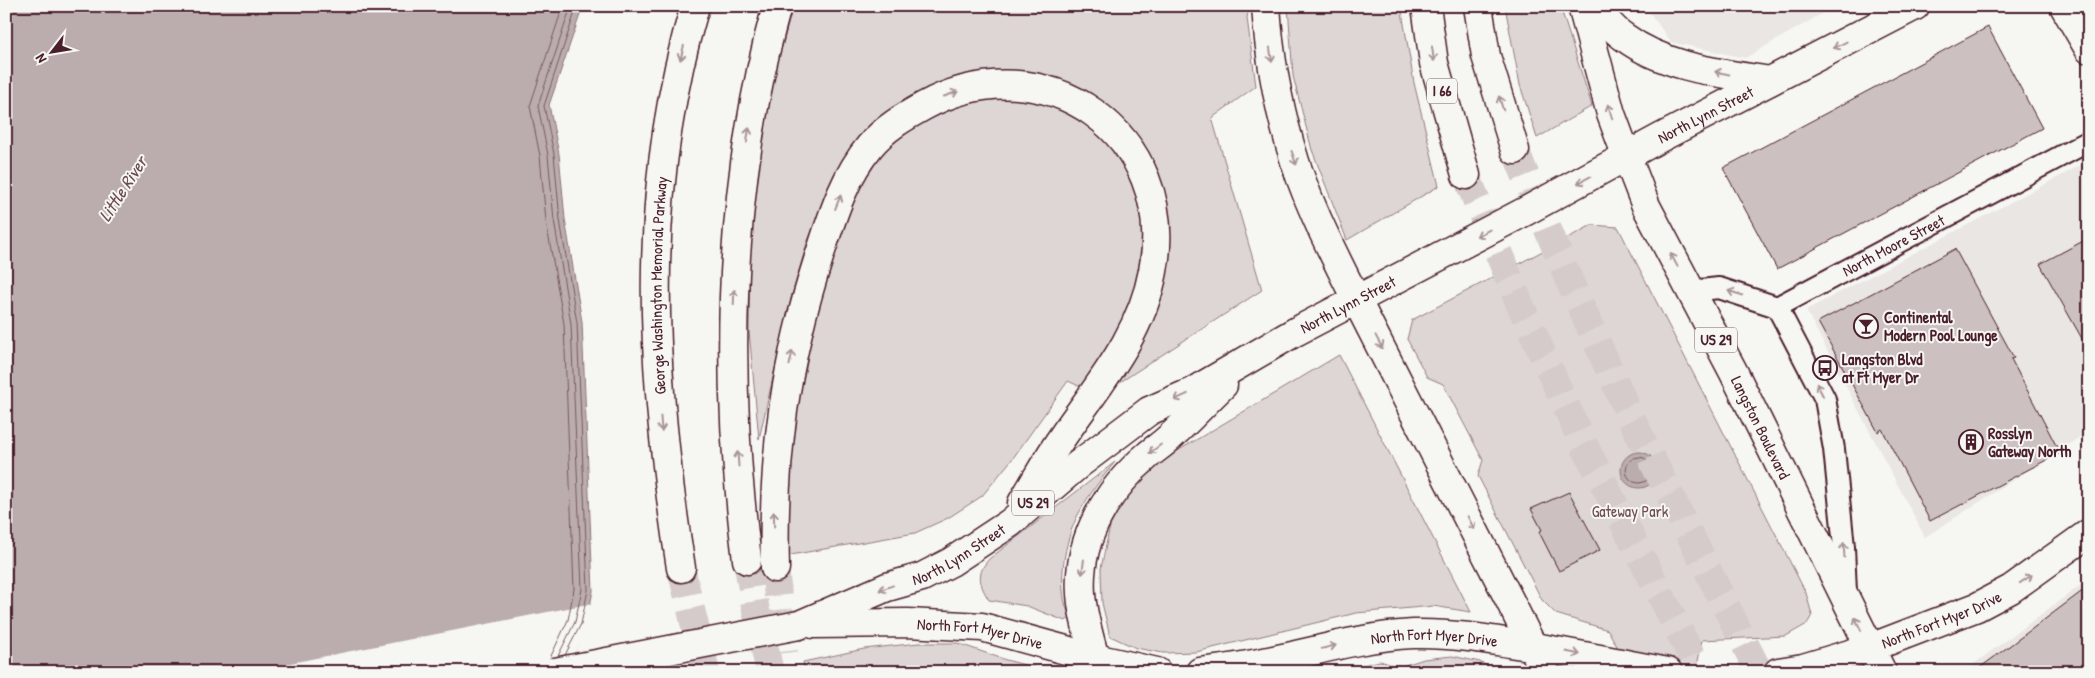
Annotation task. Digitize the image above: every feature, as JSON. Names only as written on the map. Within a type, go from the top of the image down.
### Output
[{"type":"main road","name":"George Washington Memorial Parkway","points":[[681,568],[661,427],[656,336],[656,249],[658,204],[670,115],[678,71],[695,6]]},
{"type":"main road","points":[[747,560],[736,428],[733,337],[735,272],[745,156],[751,116],[777,6]]},
{"type":"main road","points":[[1266,6],[1273,69],[1290,146],[1311,204],[1356,299],[1510,601],[1544,672]]},
{"type":"main road","name":"I 66","points":[[1426,6],[1434,64],[1466,175]]},
{"type":"main road","points":[[1478,6],[1486,56],[1515,150]]},
{"type":"main road","name":"Langston Boulevard","points":[[1582,6],[1611,114],[1646,206],[1691,291],[1876,660]]},
{"type":"main road","points":[[1595,6],[1622,36],[1660,57],[1682,65],[1770,81]]},
{"type":"main road","name":"North Lynn Street","points":[[799,625],[887,587],[922,577],[951,562],[1010,523],[1079,464],[1149,411],[1192,392],[1254,355],[1356,299],[1915,6]]},
{"type":"main road","points":[[2064,6],[2089,49]]},
{"type":"main road","points":[[775,568],[774,506],[778,437],[788,372],[807,294],[842,192],[852,172],[870,145],[896,122],[950,94],[984,85],[1003,84],[1036,87],[1069,98],[1104,120],[1130,148],[1147,181],[1154,207],[1158,235],[1148,295],[1128,340],[1087,405],[1061,439],[1010,523]]},
{"type":"main road","points":[[1097,665],[1086,625],[1081,593],[1082,566],[1095,520],[1107,499],[1126,476],[1148,454],[1169,439],[1254,355]]},
{"type":"main road","name":"North Fort Myer Drive","points":[[1778,672],[1810,666],[1876,660],[2011,589],[2089,533]]},
{"type":"main road","name":"North Fort Myer Drive","points":[[799,625],[944,624],[982,627],[1097,665],[1157,672]]},
{"type":"main road","name":"US 29","points":[[555,672],[799,625]]},
{"type":"main road","name":"North Fort Myer Drive","points":[[1200,672],[1282,658],[1343,643],[1412,634],[1461,636],[1668,672]]},
{"type":"street","name":"North Moore Street","points":[[1777,307],[2089,141]]},
{"type":"street","points":[[1691,291],[1719,288],[1777,307],[1825,399],[1834,448],[1844,547],[1846,599]]},
{"type":"shaded area","points":[[1645,6],[1835,6],[1745,58],[1671,42]]},
{"type":"shaded area","points":[[2089,161],[2089,431],[1925,537],[1806,310]]},
{"type":"shaded area","points":[[2089,579],[2089,672],[1963,672]]},
{"type":"green space","points":[[793,6],[1249,6],[1247,18],[1256,86],[1212,118],[1262,290],[1111,388],[1160,271],[1120,127],[977,75],[828,193],[807,243],[791,298],[759,439],[749,331],[750,238],[758,160],[769,95]]},
{"type":"green space","points":[[1288,6],[1401,6],[1414,83],[1439,186],[1347,240],[1312,150],[1293,76]]},
{"type":"green space","points":[[1505,6],[1560,6],[1592,106],[1537,138],[1520,85]]},
{"type":"green space","points":[[1012,99],[1047,103],[1074,115],[1105,141],[1132,179],[1143,227],[1139,266],[1131,301],[1118,339],[1081,387],[1068,381],[1013,458],[982,496],[948,518],[915,533],[785,556],[784,467],[813,302],[866,168],[885,145],[919,122],[976,100]]},
{"type":"green space","name":"Gateway Park","points":[[1592,225],[1618,227],[1806,593],[1812,615],[1807,624],[1786,636],[1702,640],[1696,672],[1631,672],[1608,630],[1556,614],[1542,600],[1478,476],[1483,460],[1443,384],[1427,377],[1407,339],[1412,320]]},
{"type":"green space","points":[[1339,355],[1471,612],[1433,606],[1356,613],[1196,652],[1163,653],[1136,648],[1110,636],[1102,603],[1101,568],[1112,517],[1129,494],[1147,475],[1174,453]]},
{"type":"green space","points":[[1115,462],[1087,499],[1069,537],[1063,566],[1063,594],[1071,618],[1065,621],[1027,606],[989,600],[980,579],[982,569],[989,559]]},
{"type":"green space","points":[[919,643],[957,643],[1006,660],[1052,672],[805,672],[803,662],[864,649]]},
{"type":"green space","points":[[1452,656],[1480,662],[1497,672],[1332,672],[1380,661],[1399,667],[1424,659]]},
{"type":"water","name":"Little River","points":[[6,6],[583,6],[549,105],[559,154],[565,219],[582,322],[593,591],[586,626],[566,672],[6,672]]},
{"type":"water","points":[[1639,452],[1646,453],[1652,457],[1656,463],[1656,477],[1652,483],[1646,487],[1639,488],[1632,487],[1626,483],[1622,477],[1621,470],[1622,463],[1626,457],[1632,453]]},
{"type":"pier","points":[[593,603],[588,627],[571,660],[569,672],[246,672]]},
{"type":"building","points":[[1988,27],[2042,128],[1777,269],[1723,168]]},
{"type":"building","points":[[2089,238],[2089,351],[2040,264]]},
{"type":"building","points":[[1955,249],[2014,358],[2011,359],[2060,453],[1930,521],[1882,429],[1878,432],[1818,322]]},
{"type":"building","points":[[1569,492],[1600,550],[1559,571],[1539,532],[1542,530],[1531,509]]},
{"type":"building","points":[[2089,586],[2089,672],[1974,672],[2024,635]]},
{"type":"tunnel","points":[[1515,150],[1569,280],[1630,416],[1759,672]]},
{"type":"tunnel","points":[[1466,175],[1519,302],[1580,437],[1700,672]]},
{"type":"tunnel","points":[[747,560],[770,672]]},
{"type":"tunnel","points":[[681,568],[706,672]]},
{"type":"tunnel","points":[[775,568],[784,653]]},
{"type":"place","name":"Continental Modern Pool Lounge","points":[[1866,326]]},
{"type":"place","name":"Langston Blvd at Ft Myer Dr","points":[[1825,368]]},
{"type":"place","name":"Rosslyn Gateway North","points":[[1971,442]]}]
